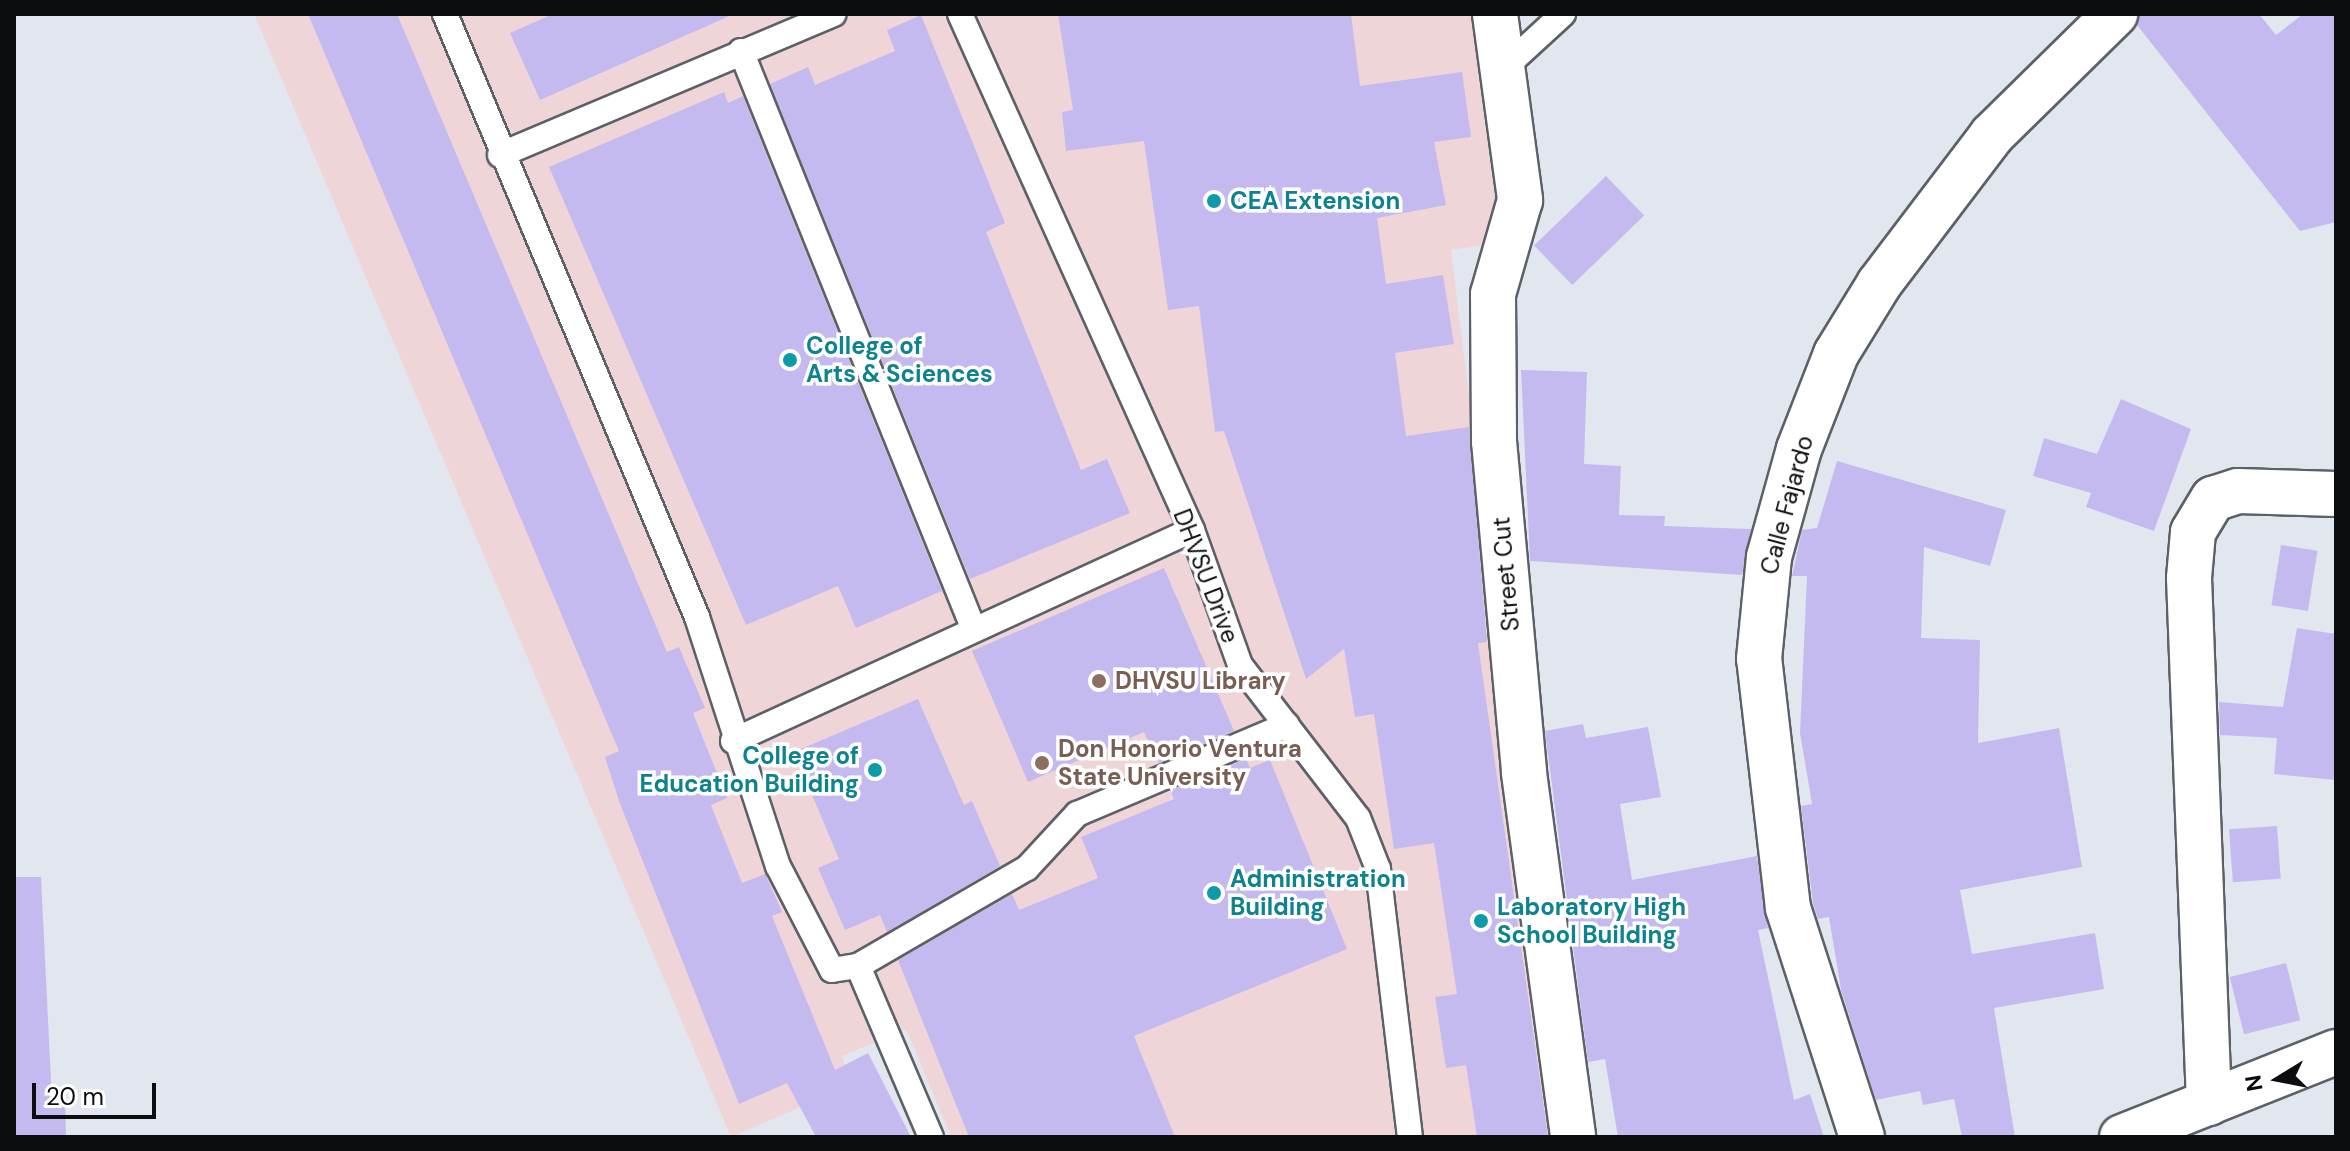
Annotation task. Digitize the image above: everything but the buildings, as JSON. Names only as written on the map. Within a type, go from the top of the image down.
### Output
[{"type":"street","name":"Street Cut","points":[[1495,14],[1520,200],[1493,294],[1494,441],[1524,773],[1573,1137]]},
{"type":"street","name":"Calle Fajardo","points":[[1862,1137],[1788,908],[1759,659],[1769,557],[1799,449],[1836,354],[1879,284],[1992,135],[2115,14]]},
{"type":"street","points":[[2209,1103],[2189,578],[2193,532],[2213,499],[2238,491],[2336,494]]},
{"type":"street","points":[[2122,1137],[2336,1052]]},
{"type":"lane","points":[[445,14],[500,155],[697,617],[733,741],[778,866],[832,970],[858,966],[1027,868],[1077,814],[1287,725]]},
{"type":"lane","points":[[500,155],[833,14]]},
{"type":"lane","name":"DHVSU Drive","points":[[960,14],[1192,530],[1240,665],[1358,818],[1378,869],[1410,1137]]},
{"type":"lane","points":[[1502,70],[1563,14]]},
{"type":"lane","points":[[741,51],[974,630]]},
{"type":"lane","points":[[733,741],[1192,530]]},
{"type":"lane","points":[[858,966],[931,1137]]},
{"type":"shaded area","name":"Don Honorio Ventura State University","points":[[254,14],[1483,14],[1503,165],[1489,244],[1451,250],[1561,1137],[951,1137],[906,1029],[842,1056],[850,1086],[731,1137]]},
{"type":"place","name":"CEA Extension","points":[[1214,201]]},
{"type":"place","name":"College of Arts & Sciences","points":[[790,360]]},
{"type":"place","name":"DHVSU Library","points":[[1099,681]]},
{"type":"place","name":"Don Honorio Ventura State University","points":[[1042,763]]},
{"type":"place","name":"College of Education Building","points":[[875,770]]},
{"type":"place","name":"Administration Building","points":[[1214,893]]},
{"type":"place","name":"Laboratory High School Building","points":[[1481,921]]}]
